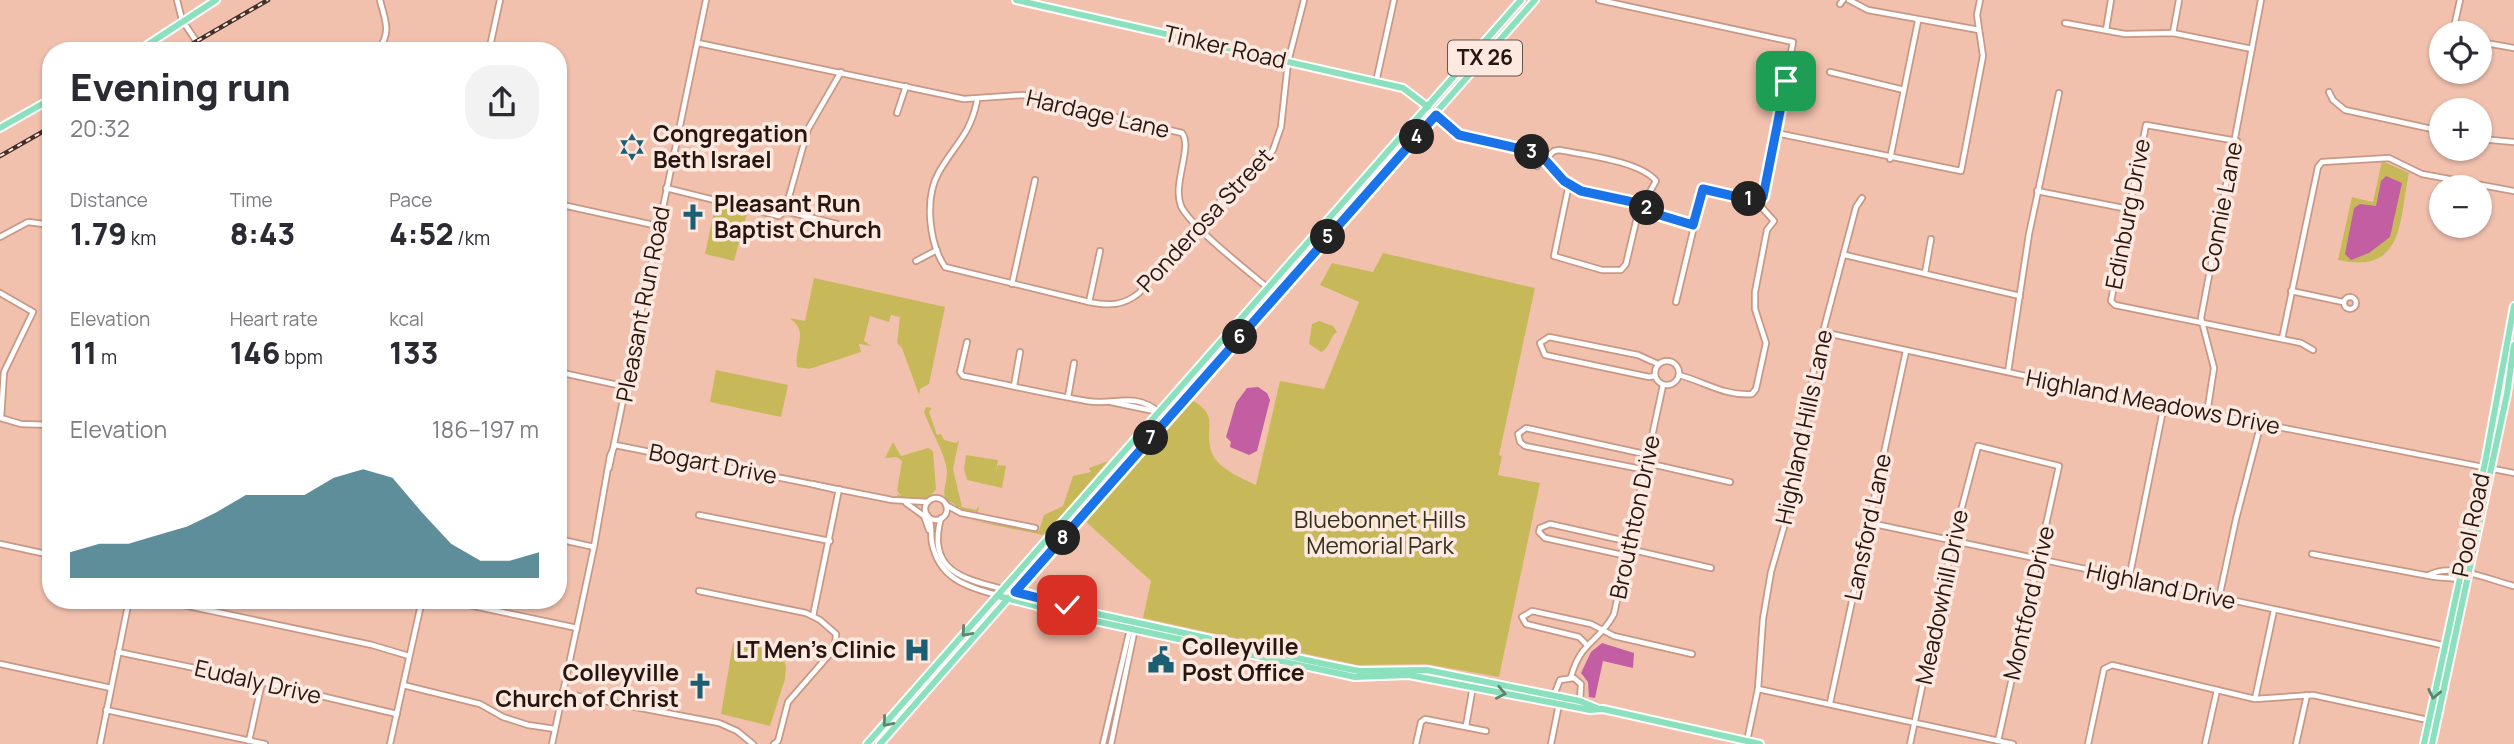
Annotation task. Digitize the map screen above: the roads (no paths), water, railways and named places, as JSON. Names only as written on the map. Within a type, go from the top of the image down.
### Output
[{"type":"main road","points":[[151,42],[216,0]]},
{"type":"main road","name":"Tinker Road","points":[[1016,0],[1403,88],[1428,107]]},
{"type":"main road","name":"TX 26","points":[[867,744],[1521,0]]},
{"type":"main road","name":"TX 26","points":[[880,744],[1535,0]]},
{"type":"main road","points":[[0,128],[42,104]]},
{"type":"main road","points":[[1337,211],[1346,217]]},
{"type":"main road","name":"Pool Road","points":[[2424,744],[2487,469],[2512,346],[2514,306]]},
{"type":"main road","points":[[1159,412],[1168,419]]},
{"type":"main road","name":"Pool Road","points":[[2432,744],[2453,648],[2463,575]]},
{"type":"main road","points":[[1004,589],[1102,615],[1359,671],[1409,668],[1554,695],[1599,709]]},
{"type":"main road","points":[[998,596],[1079,618],[1355,677],[1409,675],[1559,704],[1599,709],[1760,744]]},
{"type":"main road","points":[[1079,618],[1102,615]]},
{"type":"street","points":[[177,0],[182,20],[196,42]]},
{"type":"street","points":[[380,0],[388,31],[382,42]]},
{"type":"street","points":[[491,42],[500,0]]},
{"type":"street","name":"Pleasant Run Road","points":[[552,744],[706,0]]},
{"type":"street","name":"Ponderosa Street","points":[[937,250],[947,269],[1089,302],[1116,305],[1133,298],[1242,177],[1265,161],[1273,150],[1280,127],[1288,62],[1304,0]]},
{"type":"street","points":[[1377,82],[1394,0]]},
{"type":"street","points":[[1599,0],[1793,42],[1765,191],[1760,200],[1755,201],[1703,189],[1676,302]]},
{"type":"street","points":[[1849,0],[1868,10],[1979,30]]},
{"type":"street","points":[[1776,133],[1959,172],[1963,169],[1983,56],[1977,15],[1980,0]]},
{"type":"street","points":[[2106,30],[2111,0]]},
{"type":"street","points":[[2173,33],[2179,0]]},
{"type":"street","name":"Connie Lane","points":[[2207,413],[2214,362],[2201,321],[2237,141],[2240,99],[2261,0]]},
{"type":"street","points":[[2457,21],[2460,0]]},
{"type":"street","points":[[1891,159],[1918,21]]},
{"type":"street","points":[[2065,23],[2125,34],[2173,33],[2252,49]]},
{"type":"street","name":"Hardage Lane","points":[[698,43],[977,101],[1023,95],[1182,133],[1186,141],[1177,191],[1183,210],[1269,289]]},
{"type":"street","points":[[2492,44],[2514,48]]},
{"type":"street","points":[[666,188],[779,216],[785,211],[808,130],[841,72]]},
{"type":"street","points":[[1830,72],[1904,90]]},
{"type":"street","points":[[897,113],[906,86]]},
{"type":"street","points":[[2329,92],[2333,100],[2345,110],[2429,128]]},
{"type":"street","points":[[2008,372],[2037,191],[2059,93]]},
{"type":"street","points":[[916,261],[937,250],[932,225],[933,187],[939,172],[972,124],[977,101]]},
{"type":"street","points":[[1428,107],[1459,135],[1539,153],[1569,184],[1581,191],[1642,204],[1653,213],[1693,225]]},
{"type":"street","name":"Edinburg Drive","points":[[2201,321],[2113,304],[2113,285],[2146,125],[2237,141]]},
{"type":"street","points":[[2492,140],[2514,142]]},
{"type":"street","points":[[1537,166],[1554,151],[1559,150],[1602,158],[1650,173],[1656,181],[1642,204],[1626,264],[1621,270],[1602,270],[1555,256],[1554,247],[1569,184]]},
{"type":"street","points":[[2282,339],[2318,167],[2322,162],[2389,158],[2422,174],[2514,193]]},
{"type":"street","points":[[1012,284],[1035,180]]},
{"type":"street","points":[[2037,191],[2129,209]]},
{"type":"street","name":"Highland Hills Lane","points":[[1747,741],[1758,689],[1768,591],[1796,485],[1822,332],[1856,207],[1862,198]]},
{"type":"street","points":[[1679,375],[1700,381],[1726,394],[1752,394],[1756,389],[1766,344],[1755,309],[1755,292],[1767,230],[1774,221],[1755,201]]},
{"type":"street","points":[[567,206],[658,226]]},
{"type":"street","points":[[785,211],[837,224],[844,232]]},
{"type":"street","points":[[0,237],[28,222],[42,224]]},
{"type":"street","points":[[1924,273],[1931,239]]},
{"type":"street","points":[[1089,302],[1100,251]]},
{"type":"street","points":[[1845,255],[2020,296]]},
{"type":"street","points":[[2291,291],[2343,302]]},
{"type":"street","points":[[0,293],[9,295],[33,312],[21,343],[3,367],[1,418],[21,424],[42,425]]},
{"type":"street","points":[[2201,321],[2308,345],[2313,350]]},
{"type":"street","name":"Highland Meadows Drive","points":[[1822,332],[2164,405],[2514,473]]},
{"type":"street","points":[[1549,337],[1638,355],[1658,364],[1672,362],[1678,368],[1679,375],[1672,384],[1663,385],[1655,376],[1649,377],[1545,355],[1540,343],[1549,337]]},
{"type":"street","points":[[967,342],[960,372],[964,376],[1090,402],[1120,398],[1152,405],[1159,412]]},
{"type":"street","name":"Lansford Lane","points":[[1830,703],[1906,351]]},
{"type":"street","points":[[1014,386],[1020,352]]},
{"type":"street","points":[[1068,397],[1074,363]]},
{"type":"street","points":[[1655,376],[1658,364]]},
{"type":"street","points":[[567,374],[627,387]]},
{"type":"street","name":"Brouthton Drive","points":[[1554,695],[1560,680],[1571,677],[1577,657],[1614,614],[1663,385]]},
{"type":"street","points":[[1110,401],[1159,412]]},
{"type":"street","points":[[1132,408],[1133,401]]},
{"type":"street","points":[[2129,579],[2164,405]]},
{"type":"street","points":[[2219,598],[2238,507],[2261,424]]},
{"type":"street","points":[[1646,470],[1525,446],[1520,442],[1518,434],[1526,428],[1649,455]]},
{"type":"street","name":"Bogart Drive","points":[[615,445],[905,502],[939,499],[946,505]]},
{"type":"street","name":"Meadowhill Drive","points":[[1910,744],[1975,449],[1978,446],[1988,447],[2059,466]]},
{"type":"street","points":[[1647,463],[1730,482]]},
{"type":"street","name":"Montford Drive","points":[[1998,741],[2059,466]]},
{"type":"street","points":[[813,616],[839,489]]},
{"type":"street","points":[[905,502],[925,518],[930,534]]},
{"type":"street","name":"Bogart Drive","points":[[905,502],[927,514],[943,517]]},
{"type":"street","points":[[928,502],[927,514],[933,548],[949,575],[964,587],[998,596]]},
{"type":"street","points":[[1004,589],[968,581],[956,573],[939,547],[937,535],[946,505],[961,513],[1035,528]]},
{"type":"street","points":[[943,517],[961,513]]},
{"type":"street","points":[[699,515],[830,541]]},
{"type":"street","name":"Highland Drive","points":[[1870,523],[2453,648]]},
{"type":"street","points":[[1627,556],[1545,538],[1539,532],[1540,528],[1550,524],[1630,542]]},
{"type":"street","points":[[567,541],[594,547]]},
{"type":"street","points":[[0,544],[42,553]]},
{"type":"street","points":[[933,548],[939,547]]},
{"type":"street","points":[[1629,549],[1711,568]]},
{"type":"street","points":[[2312,554],[2441,578],[2463,575]]},
{"type":"street","points":[[2441,571],[2441,578]]},
{"type":"street","points":[[2429,575],[2441,571],[2514,586]]},
{"type":"street","points":[[949,575],[956,573]]},
{"type":"street","points":[[699,591],[813,616],[834,630],[837,644],[790,699],[778,741],[774,744]]},
{"type":"street","points":[[100,744],[127,609]]},
{"type":"street","points":[[200,609],[409,656]]},
{"type":"street","points":[[390,744],[420,609]]},
{"type":"street","points":[[487,609],[577,628]]},
{"type":"street","points":[[2255,699],[2274,610]]},
{"type":"street","points":[[1587,645],[1579,637],[1526,624],[1522,617],[1532,611],[1603,630],[1614,636],[1692,654]]},
{"type":"street","points":[[1103,744],[1134,622]]},
{"type":"street","points":[[1111,744],[1132,630]]},
{"type":"street","name":"Eudaly Drive","points":[[118,652],[397,714]]},
{"type":"street","points":[[0,664],[111,688]]},
{"type":"street","points":[[2088,744],[2108,666],[2255,699],[2271,700],[2307,695],[2437,722]]},
{"type":"street","points":[[1571,677],[1581,684],[1580,701]]},
{"type":"street","points":[[1466,726],[1474,679]]},
{"type":"street","points":[[249,741],[262,682]]},
{"type":"street","points":[[403,685],[481,704],[503,717],[528,725],[555,729]]},
{"type":"street","points":[[1758,689],[2013,744]]},
{"type":"street","points":[[2205,744],[2217,690]]},
{"type":"street","points":[[562,693],[719,723],[737,731],[752,743]]},
{"type":"street","points":[[2296,744],[2307,695]]},
{"type":"street","points":[[1114,697],[1120,699]]},
{"type":"street","points":[[1551,744],[1559,704]]},
{"type":"street","points":[[107,710],[265,744]]},
{"type":"street","points":[[1416,744],[1421,722],[1425,719],[1486,731]]},
{"type":"railway","points":[[196,42],[268,0]]},
{"type":"railway","points":[[0,156],[42,132]]},
{"type":"place","name":"Congregation Beth Israel","points":[[632,147]]},
{"type":"place","name":"Pleasant Run Baptist Church","points":[[693,217]]},
{"type":"place","name":"LT Men's Clinic","points":[[917,650]]},
{"type":"place","name":"Colleyville Post Office","points":[[1161,660]]},
{"type":"place","name":"Colleyville Church of Christ","points":[[700,686]]},
{"type":"park label","name":"Bluebonnet Hills Memorial Park","points":[[1380,533]]}]
